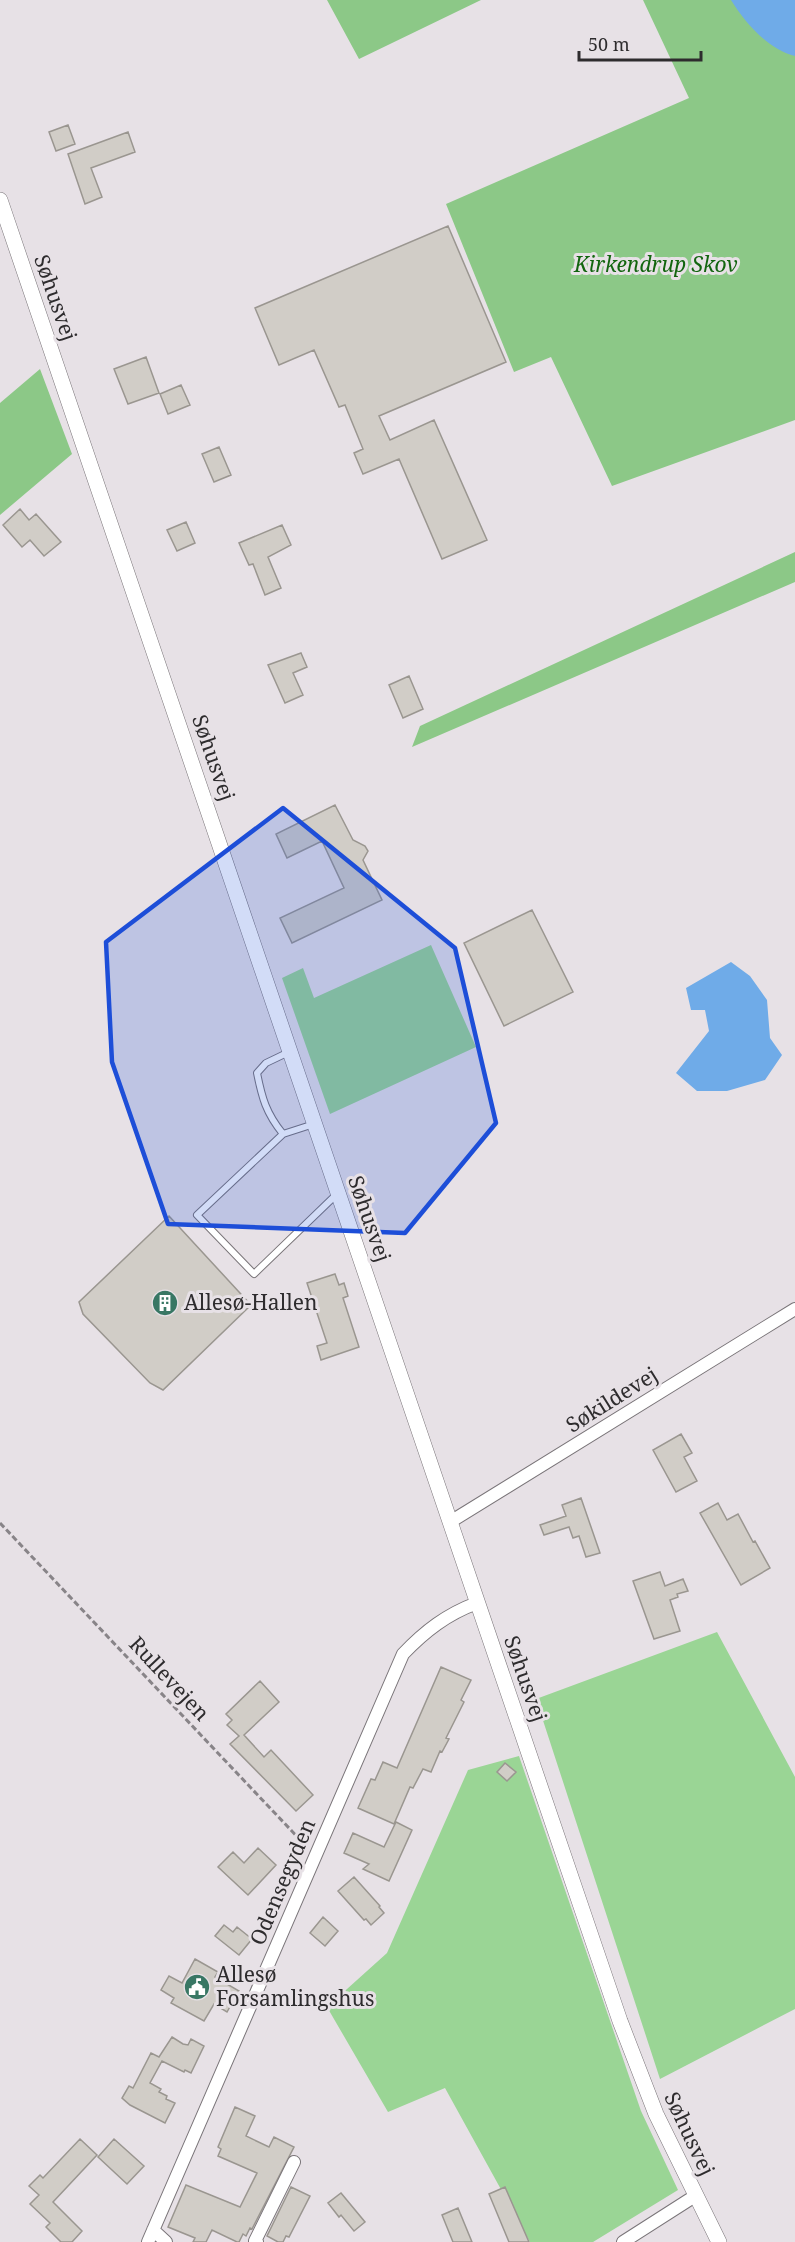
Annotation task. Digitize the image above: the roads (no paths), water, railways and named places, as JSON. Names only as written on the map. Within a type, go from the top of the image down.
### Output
[{"type":"street","name":"Søhusvej","points":[[0,200],[620,2020],[656,2114],[718,2242]]},
{"type":"street","name":"Søkildevej","points":[[450,1522],[795,1309]]},
{"type":"street","name":"Odensegyden","points":[[148,2242],[403,1654],[421,1635],[453,1612],[477,1603]]},
{"type":"street","points":[[258,2242],[255,2241],[294,2162]]},
{"type":"street","points":[[623,2242],[695,2196]]},
{"type":"street","points":[[153,2230],[166,2242]]},
{"type":"lane","points":[[283,1134],[263,1103],[257,1073],[266,1063],[290,1052]]},
{"type":"lane","points":[[314,1124],[283,1134],[197,1215],[254,1274],[338,1193]]},
{"type":"water","points":[[731,0],[795,0],[795,56],[767,42],[743,18]]},
{"type":"water","points":[[731,962],[750,976],[767,1000],[770,1038],[782,1055],[765,1080],[727,1091],[697,1091],[676,1073],[709,1031],[705,1010],[691,1010],[686,988]]},
{"type":"place","name":"Allesø-Hallen","points":[[165,1303]]},
{"type":"place","name":"Allesø Forsamlingshus","points":[[197,1987]]},
{"type":"park label","name":"Kirkendrup Skov","points":[[656,265]]}]
